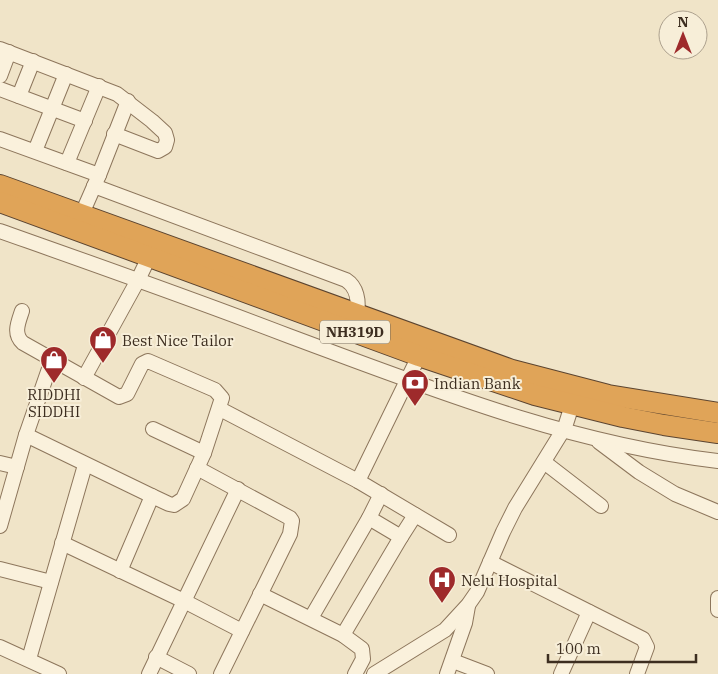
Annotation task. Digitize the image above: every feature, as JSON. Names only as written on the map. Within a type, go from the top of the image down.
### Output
[{"type":"highway","name":"NH319D","points":[[0,185],[357,303],[512,370],[608,396],[718,413]]},
{"type":"highway","name":"NH319D","points":[[0,202],[420,356],[536,396],[664,425],[718,433]]},
{"type":"street","points":[[0,76],[5,50],[99,86],[128,101],[165,133],[167,140],[165,147],[158,151],[114,134]]},
{"type":"street","points":[[18,96],[33,61]]},
{"type":"street","points":[[35,151],[66,74]]},
{"type":"street","points":[[67,163],[99,86]]},
{"type":"street","points":[[0,89],[84,121]]},
{"type":"street","points":[[83,211],[128,101]]},
{"type":"street","points":[[0,139],[67,163],[95,184],[346,280],[352,285],[357,303]]},
{"type":"street","points":[[0,231],[477,405],[534,423],[657,453],[718,461]]},
{"type":"street","points":[[84,378],[149,257]]},
{"type":"street","points":[[22,312],[17,329],[18,339],[119,397],[129,392],[142,364],[153,362],[215,390],[222,398],[220,409],[204,453],[180,502],[169,504],[26,435]]},
{"type":"street","points":[[358,481],[420,356]]},
{"type":"street","points":[[1,518],[26,435],[52,360]]},
{"type":"street","points":[[374,674],[445,630],[468,605],[477,592],[515,508],[563,429],[572,405]]},
{"type":"street","points":[[220,409],[358,481],[449,535]]},
{"type":"street","points":[[153,429],[204,453]]},
{"type":"street","points":[[593,437],[639,472],[675,494],[718,512]]},
{"type":"street","points":[[544,462],[601,506]]},
{"type":"street","points":[[0,463],[17,468]]},
{"type":"street","points":[[29,660],[85,465]]},
{"type":"street","points":[[197,468],[290,518],[293,526],[221,674]]},
{"type":"street","points":[[149,674],[238,489]]},
{"type":"street","points":[[312,618],[381,494]]},
{"type":"street","points":[[120,571],[152,496]]},
{"type":"street","points":[[343,635],[415,515]]},
{"type":"street","points":[[369,518],[401,537]]},
{"type":"street","points":[[62,543],[184,601],[242,632]]},
{"type":"street","points":[[490,562],[643,639],[646,643],[646,651],[637,674]]},
{"type":"street","points":[[0,569],[51,582]]},
{"type":"street","points":[[260,594],[312,618],[343,635],[363,650],[363,659],[355,674]]},
{"type":"street","points":[[718,598],[718,610]]},
{"type":"street","points":[[468,605],[466,623],[450,668],[488,674]]},
{"type":"street","points":[[561,674],[589,612]]},
{"type":"street","points":[[0,648],[59,674]]},
{"type":"street","points":[[156,657],[189,674]]},
{"type":"place","name":"Best Nice Tailor","points":[[103,364]]},
{"type":"place","name":"RIDDHI SIDDHI","points":[[54,384]]},
{"type":"place","name":"Indian Bank","points":[[415,407]]},
{"type":"place","name":"Nelu Hospital","points":[[442,604]]}]
